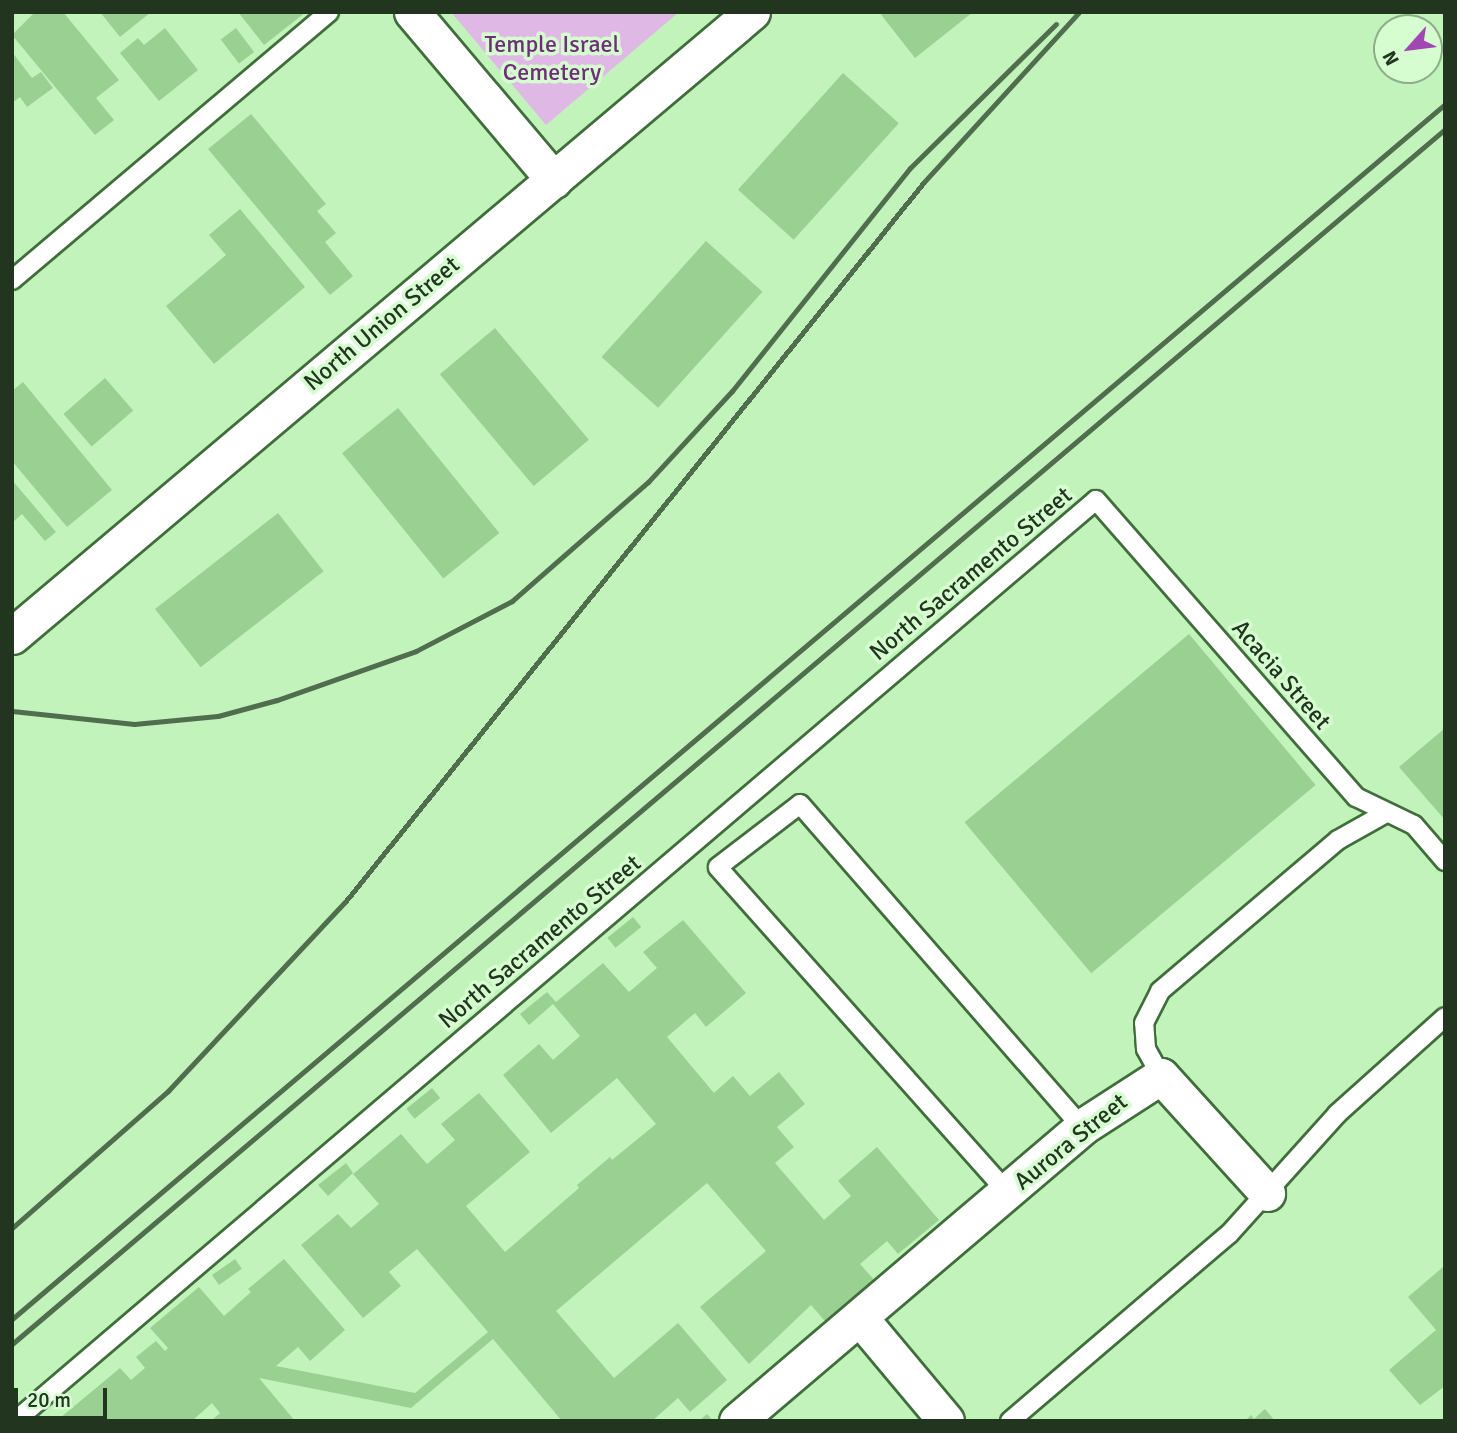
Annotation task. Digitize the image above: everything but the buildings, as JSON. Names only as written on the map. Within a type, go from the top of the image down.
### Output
[{"type":"street","points":[[412,12],[554,180]]},
{"type":"street","name":"North Union Street","points":[[12,636],[752,12]]},
{"type":"street","points":[[1161,1076],[1267,1193]]},
{"type":"street","name":"Aurora Street","points":[[737,1421],[1082,1128],[1161,1076]]},
{"type":"street","points":[[860,1318],[946,1421]]},
{"type":"lane","points":[[12,280],[329,12]]},
{"type":"lane","name":"Acacia Street","points":[[1096,499],[1356,797],[1414,825],[1445,861]]},
{"type":"lane","name":"North Sacramento Street","points":[[15,1421],[1096,499]]},
{"type":"lane","points":[[1007,1193],[718,867],[800,804],[1082,1128]]},
{"type":"lane","points":[[1161,1076],[1146,1049],[1144,1023],[1160,991],[1338,840],[1386,813]]},
{"type":"lane","points":[[1010,1421],[1230,1233],[1337,1114],[1445,1017]]},
{"type":"green space","name":"Temple Israel Cemetery","points":[[451,12],[679,12],[546,125]]},
{"type":"railway","points":[[12,1228],[168,1091],[345,902],[923,183],[1079,12]]},
{"type":"railway","points":[[12,711],[134,724],[218,716],[277,700],[416,651],[512,601],[648,482],[732,391],[910,168],[1056,24]]},
{"type":"railway","points":[[12,1319],[1445,104]]},
{"type":"railway","points":[[12,1344],[1445,129]]}]
